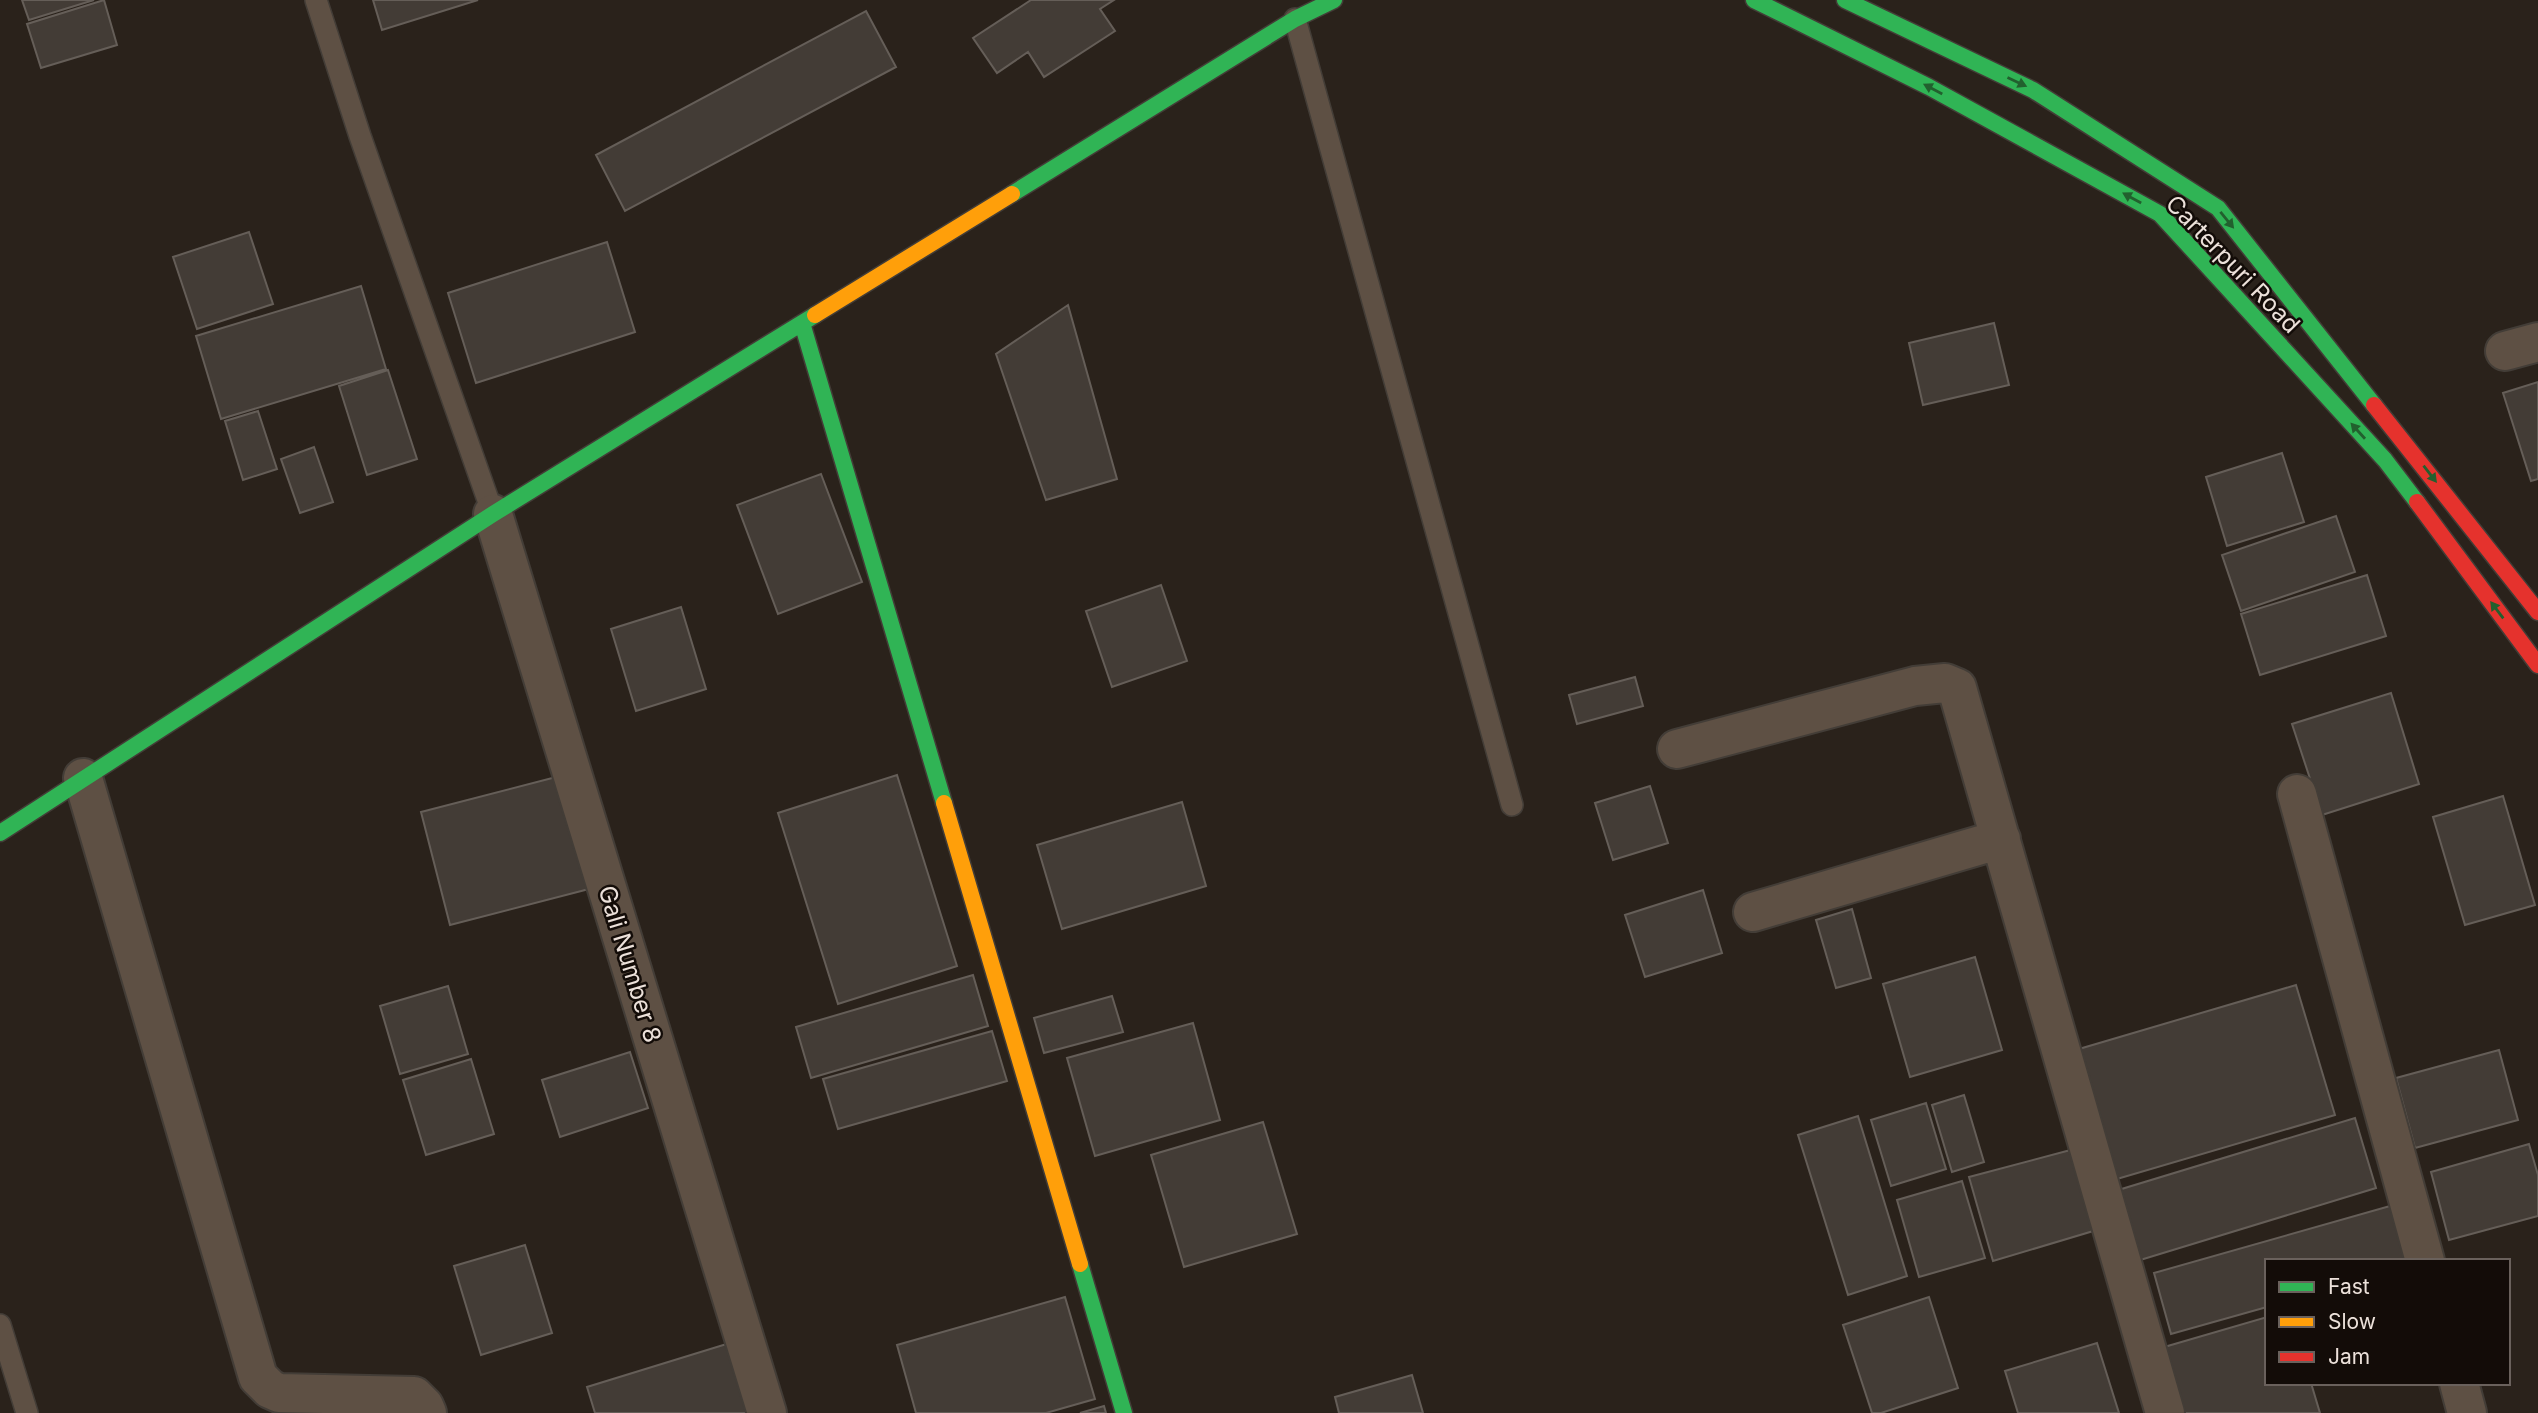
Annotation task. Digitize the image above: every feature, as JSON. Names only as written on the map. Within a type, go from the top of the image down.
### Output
[{"type":"street","points":[[0,833],[493,514],[1295,19],[1334,0]]},
{"type":"street","name":"Carterpuri Road","points":[[1754,0],[1929,87],[2160,214],[2385,460],[2538,665]]},
{"type":"street","name":"Carterpuri Road","points":[[1845,0],[2034,90],[2218,208],[2538,612]]},
{"type":"street","points":[[802,323],[1124,1413]]},
{"type":"street","name":"Gali Number 8","points":[[493,514],[767,1413]]},
{"type":"street","points":[[1677,749],[1915,686],[1945,683],[1957,688],[2165,1413]]},
{"type":"street","points":[[83,778],[258,1377],[270,1389],[279,1393],[414,1396],[427,1413]]},
{"type":"street","points":[[2298,794],[2424,1259]]},
{"type":"street","points":[[1753,912],[2001,839]]},
{"type":"street","points":[[2460,1385],[2467,1413]]},
{"type":"lane","points":[[316,0],[360,136],[493,514]]},
{"type":"lane","points":[[1295,19],[1512,806]]},
{"type":"lane","points":[[0,1325],[27,1413]]},
{"type":"building","points":[[22,0],[94,0],[29,20]]},
{"type":"building","points":[[104,0],[117,45],[41,68],[27,24]]},
{"type":"building","points":[[373,0],[478,0],[382,30]]},
{"type":"building","points":[[1031,0],[1114,0],[1100,9],[1115,31],[1044,77],[1028,52],[997,73],[973,38]]},
{"type":"building","points":[[866,11],[896,67],[625,211],[596,155]]},
{"type":"building","points":[[249,232],[273,304],[197,329],[173,257]]},
{"type":"building","points":[[607,242],[635,332],[476,383],[448,293]]},
{"type":"building","points":[[361,286],[386,369],[221,419],[196,336]]},
{"type":"building","points":[[1068,305],[1117,479],[1046,500],[996,354]]},
{"type":"building","points":[[1994,323],[2009,385],[1923,405],[1909,343]]},
{"type":"building","points":[[388,370],[417,459],[367,475],[339,386]]},
{"type":"building","points":[[2538,382],[2538,479],[2531,481],[2503,393]]},
{"type":"building","points":[[258,411],[277,469],[243,480],[225,421]]},
{"type":"building","points":[[314,447],[333,502],[300,513],[281,459]]},
{"type":"building","points":[[2282,453],[2304,522],[2227,546],[2206,477]]},
{"type":"building","points":[[821,474],[862,582],[778,614],[737,505]]},
{"type":"building","points":[[2336,516],[2355,572],[2241,611],[2222,555]]},
{"type":"building","points":[[2367,575],[2386,636],[2260,675],[2241,614]]},
{"type":"building","points":[[1161,585],[1187,661],[1112,687],[1086,611]]},
{"type":"building","points":[[681,607],[706,689],[636,711],[611,629]]},
{"type":"building","points":[[1635,677],[1643,706],[1577,724],[1569,695]]},
{"type":"building","points":[[2391,693],[2419,784],[2322,815],[2292,724]]},
{"type":"building","points":[[897,775],[957,966],[838,1004],[778,813]]},
{"type":"building","points":[[560,776],[589,889],[450,925],[421,812]]},
{"type":"building","points":[[1650,786],[1668,843],[1613,860],[1595,803]]},
{"type":"building","points":[[2503,796],[2535,905],[2465,925],[2433,817]]},
{"type":"building","points":[[1182,802],[1206,886],[1062,929],[1037,845]]},
{"type":"building","points":[[1703,890],[1722,953],[1645,977],[1625,915]]},
{"type":"building","points":[[1852,909],[1871,978],[1836,988],[1816,920]]},
{"type":"building","points":[[1975,957],[2002,1050],[1910,1077],[1883,984]]},
{"type":"building","points":[[973,975],[988,1026],[811,1078],[796,1027]]},
{"type":"building","points":[[2296,985],[2335,1115],[2117,1179],[2079,1049]]},
{"type":"building","points":[[448,986],[468,1054],[400,1074],[380,1006]]},
{"type":"building","points":[[1112,996],[1123,1032],[1044,1053],[1034,1018]]},
{"type":"building","points":[[1193,1023],[1220,1120],[1095,1156],[1067,1058]]},
{"type":"building","points":[[992,1031],[1007,1081],[838,1129],[823,1079]]},
{"type":"building","points":[[2499,1050],[2518,1120],[2415,1148],[2396,1078]]},
{"type":"building","points":[[630,1052],[648,1108],[560,1137],[542,1080]]},
{"type":"building","points":[[471,1059],[494,1134],[426,1155],[403,1080]]},
{"type":"building","points":[[1964,1095],[1984,1162],[1952,1172],[1932,1105]]},
{"type":"building","points":[[1926,1103],[1946,1169],[1891,1186],[1871,1120]]},
{"type":"building","points":[[1858,1116],[1907,1276],[1848,1295],[1798,1135]]},
{"type":"building","points":[[2355,1118],[2376,1188],[2137,1261],[2115,1191]]},
{"type":"building","points":[[1263,1122],[1297,1234],[1184,1267],[1151,1155]]},
{"type":"building","points":[[2529,1144],[2538,1175],[2538,1216],[2449,1240],[2431,1172]]},
{"type":"building","points":[[2078,1148],[2100,1229],[1993,1261],[1969,1177]]},
{"type":"building","points":[[1962,1181],[1985,1258],[1919,1277],[1897,1200]]},
{"type":"building","points":[[2390,1206],[2404,1259],[2265,1259],[2265,1308],[2171,1334],[2154,1273]]},
{"type":"building","points":[[525,1245],[552,1333],[481,1355],[454,1266]]},
{"type":"building","points":[[1065,1297],[1095,1399],[1046,1413],[916,1413],[897,1345]]},
{"type":"building","points":[[1929,1297],[1958,1388],[1881,1413],[1872,1413],[1843,1325]]},
{"type":"building","points":[[2265,1318],[2265,1385],[2312,1385],[2320,1413],[2172,1413],[2154,1350]]},
{"type":"building","points":[[733,1342],[755,1413],[595,1413],[587,1387]]},
{"type":"building","points":[[2097,1343],[2119,1413],[2018,1413],[2005,1371]]},
{"type":"building","points":[[1412,1375],[1423,1413],[1339,1413],[1335,1397]]},
{"type":"building","points":[[1104,1406],[1106,1413],[1080,1413]]},
{"type":"traffic: fast","points":[[1012,194],[1295,19],[1334,0]]},
{"type":"traffic: fast","points":[[1754,0],[1929,87],[2160,214],[2385,460],[2417,502]]},
{"type":"traffic: fast","points":[[1845,0],[2033,90],[2218,208],[2374,405]]},
{"type":"traffic: fast","points":[[0,833],[493,514],[815,315]]},
{"type":"traffic: fast","points":[[802,323],[944,803]]},
{"type":"traffic: fast","points":[[1080,1264],[1124,1413]]},
{"type":"traffic: slow","points":[[815,315],[1012,194]]},
{"type":"traffic: slow","points":[[944,803],[1080,1264]]},
{"type":"traffic: jam","points":[[2374,405],[2538,612]]},
{"type":"traffic: jam","points":[[2417,502],[2538,665]]}]
